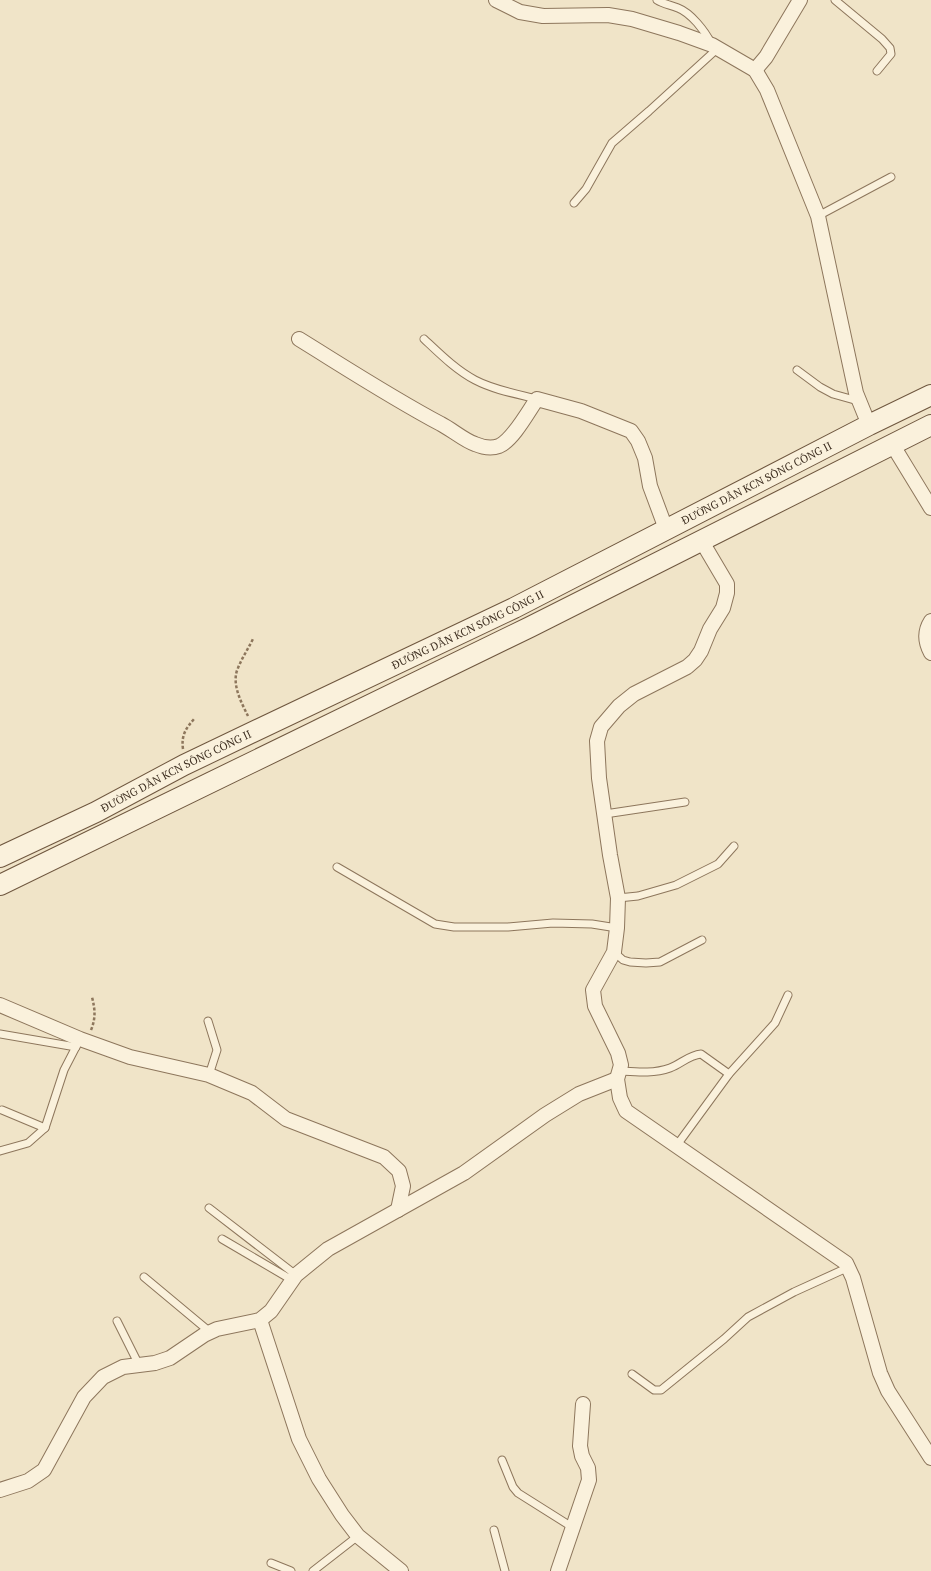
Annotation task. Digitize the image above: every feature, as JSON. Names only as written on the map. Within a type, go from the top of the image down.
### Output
[{"type":"street","points":[[496,0],[520,12],[544,16],[608,15],[632,19],[714,47],[755,70],[767,90],[818,216],[844,339],[859,401],[869,425]]},
{"type":"street","points":[[755,70],[766,57],[800,0]]},
{"type":"street","points":[[299,339],[402,403],[456,432],[473,444],[483,447],[499,446],[505,442],[515,431],[537,399],[581,411],[631,431],[638,441],[645,458],[650,486],[666,529]]},
{"type":"street","name":"ĐƯỜNG DẪN KCN SÔNG CÔNG II","points":[[2,856],[96,812],[184,765],[514,608],[869,425],[931,396]]},
{"type":"street","points":[[2,856],[8,882],[537,623],[931,425]]},
{"type":"street","points":[[892,444],[931,508]]},
{"type":"street","points":[[701,540],[727,584],[727,593],[723,608],[710,629],[701,651],[695,660],[686,667],[634,694],[620,706],[602,727],[597,741],[599,778],[618,898],[618,928],[614,952],[593,990],[595,1006],[618,1053],[621,1066],[618,1075],[620,1098],[626,1111],[846,1263],[849,1267],[880,1374],[888,1391],[931,1458]]},
{"type":"street","points":[[931,621],[926,629],[927,645],[931,653]]},
{"type":"street","points":[[0,1004],[81,1042],[130,1057],[209,1075],[252,1094],[286,1119],[384,1157],[399,1171],[403,1186],[398,1210]]},
{"type":"street","points":[[1,1487],[28,1481],[44,1470],[84,1397],[103,1377],[123,1367],[155,1363],[170,1358],[217,1329],[260,1320],[271,1311],[294,1277],[328,1250],[464,1173],[545,1115],[579,1094],[618,1075]]},
{"type":"street","points":[[260,1320],[299,1439],[319,1479],[342,1515],[358,1536],[401,1571]]},
{"type":"street","points":[[558,1571],[589,1480],[588,1468],[582,1456],[580,1446],[583,1404]]},
{"type":"lane","points":[[574,203],[586,188],[612,143],[650,111],[714,47],[697,23],[680,8],[657,0]]},
{"type":"lane","points":[[835,0],[882,39],[890,48],[891,54],[877,71]]},
{"type":"lane","points":[[818,216],[891,177]]},
{"type":"lane","points":[[424,339],[458,369],[476,381],[537,399]]},
{"type":"lane","points":[[796,370],[820,387],[833,394],[859,401]]},
{"type":"lane","points":[[605,814],[685,802]]},
{"type":"lane","points":[[618,898],[638,896],[676,884],[718,864],[734,846]]},
{"type":"lane","points":[[337,867],[435,924],[454,927],[508,927],[553,923],[592,924],[618,928]]},
{"type":"lane","points":[[614,952],[623,960],[630,962],[660,962],[702,940]]},
{"type":"lane","points":[[677,1145],[729,1074],[775,1023],[788,995]]},
{"type":"lane","points":[[208,1021],[217,1050],[209,1075]]},
{"type":"lane","points":[[0,1034],[81,1042],[64,1070],[45,1128],[28,1143],[0,1151]]},
{"type":"lane","points":[[618,1075],[648,1073],[669,1068],[694,1054],[701,1054],[729,1074]]},
{"type":"lane","points":[[2,1110],[45,1128]]},
{"type":"lane","points":[[209,1208],[294,1277]]},
{"type":"lane","points":[[222,1239],[294,1277]]},
{"type":"lane","points":[[632,1374],[654,1390],[661,1390],[724,1339],[748,1317],[794,1292],[849,1267]]},
{"type":"lane","points":[[144,1277],[210,1332]]},
{"type":"lane","points":[[117,1321],[139,1365]]},
{"type":"lane","points":[[502,1460],[513,1486],[518,1492],[572,1527]]},
{"type":"lane","points":[[494,1530],[506,1571]]},
{"type":"lane","points":[[312,1571],[358,1536]]},
{"type":"lane","points":[[271,1563],[291,1571]]},
{"type":"path","points":[[253,639],[238,669],[236,677],[241,702],[255,731]]},
{"type":"path","points":[[184,765],[182,736],[185,729],[195,718]]},
{"type":"path","points":[[81,1042],[94,1022],[95,1008],[92,997]]}]
